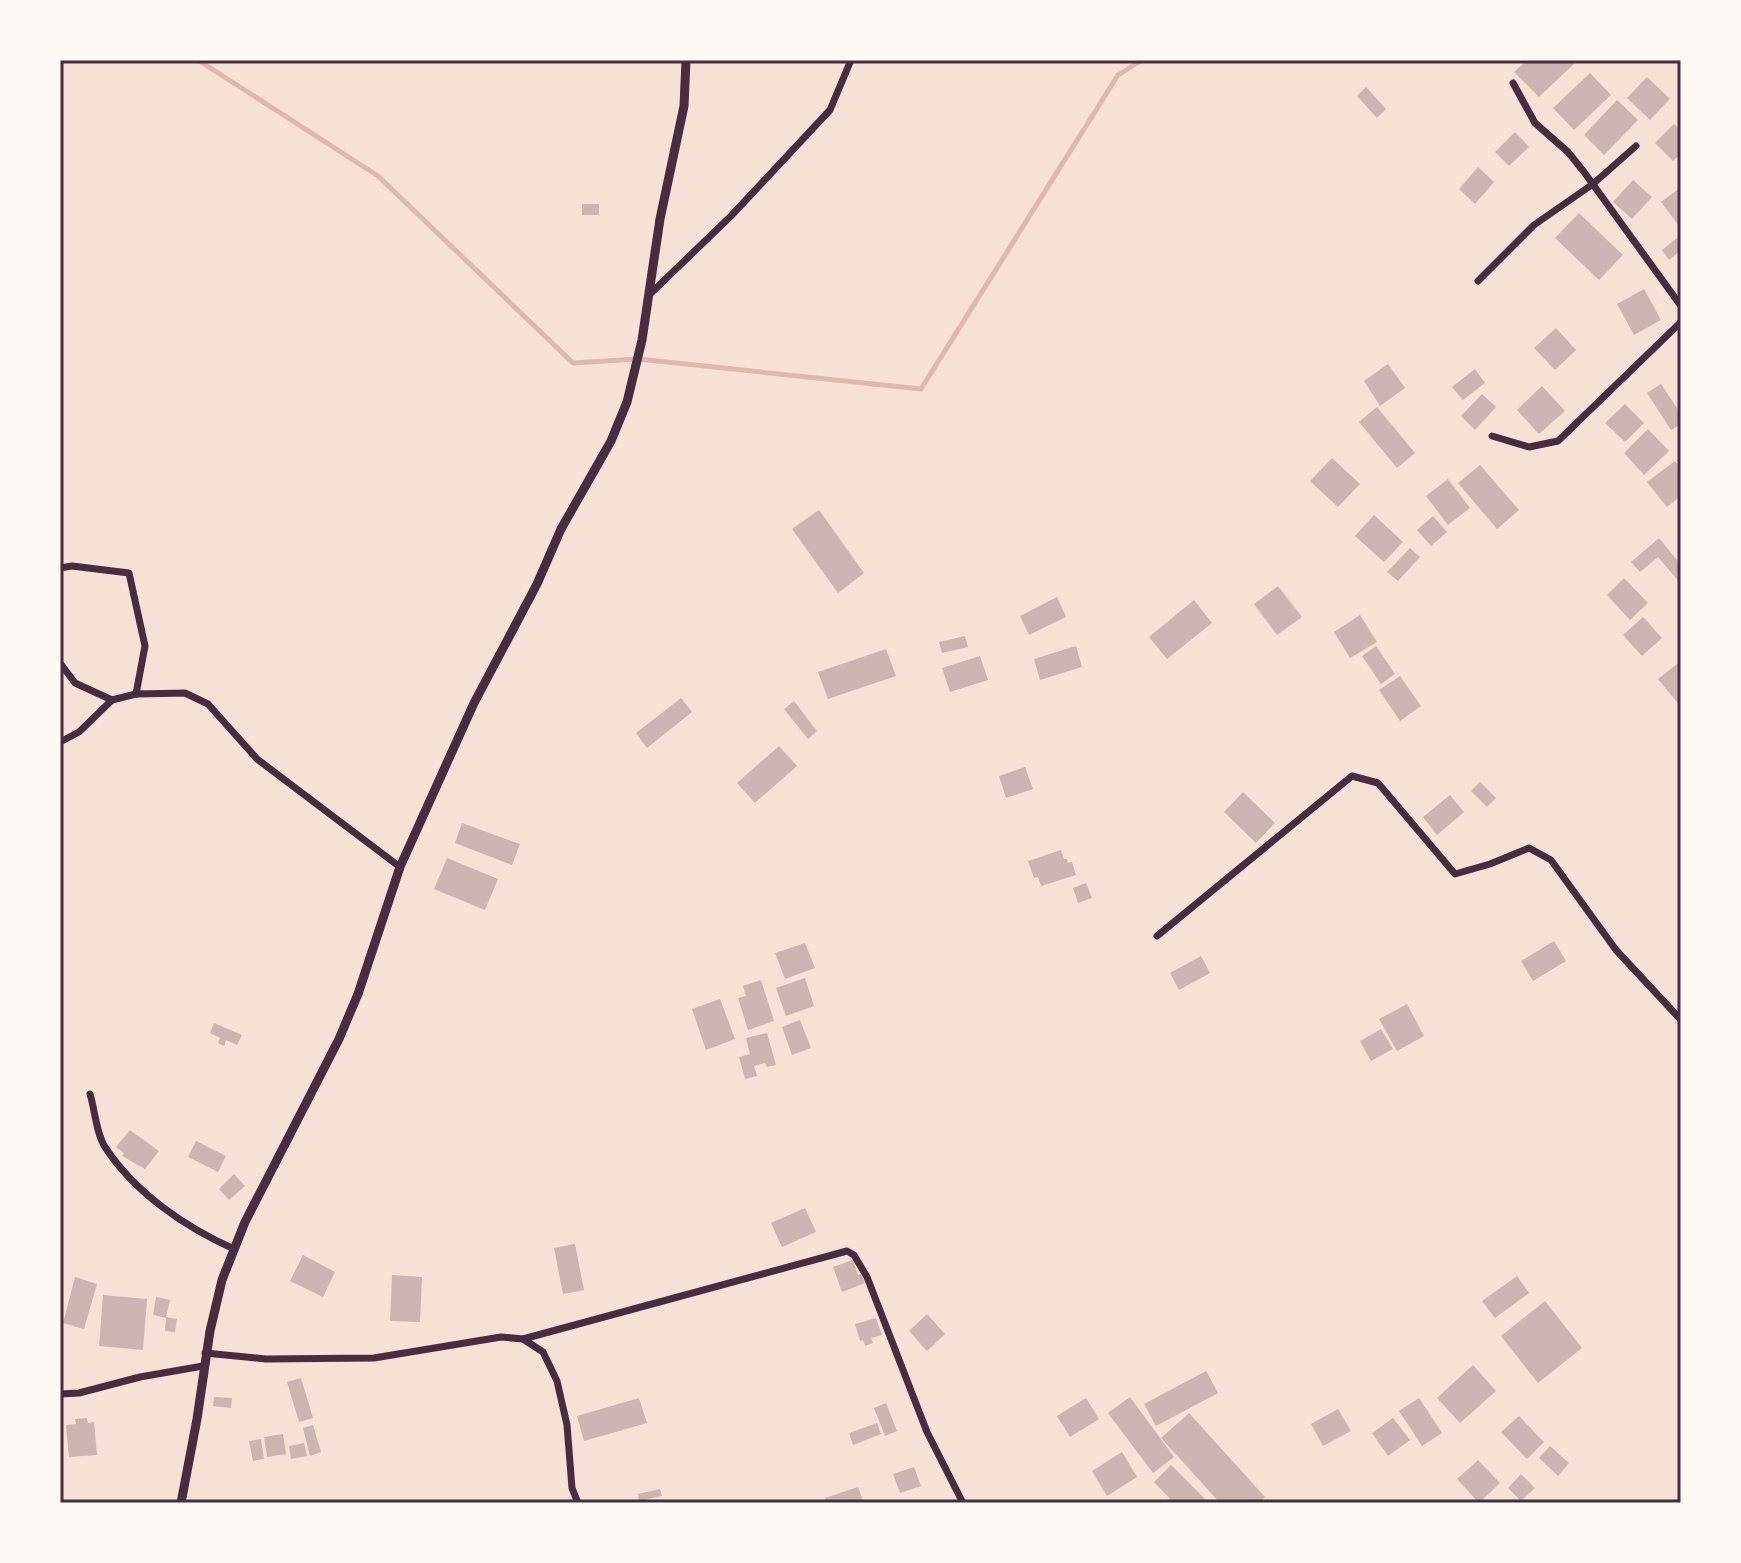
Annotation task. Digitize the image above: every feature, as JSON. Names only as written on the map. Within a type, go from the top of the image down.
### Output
[{"type":"street","points":[[181,1503],[197,1419],[205,1353],[222,1280],[234,1249],[339,1039],[358,994],[400,867],[474,703],[537,584],[561,529],[611,441],[627,402],[642,340],[660,219],[684,106],[686,60]]},
{"type":"street","points":[[649,295],[731,216],[830,110],[851,60]]},
{"type":"street","points":[[1513,83],[1535,123],[1568,152],[1681,306]]},
{"type":"street","points":[[1478,281],[1534,225],[1593,184],[1636,146]]},
{"type":"street","points":[[1492,436],[1529,447],[1558,441],[1681,322]]},
{"type":"street","points":[[60,568],[72,566],[129,573],[145,646],[136,694]]},
{"type":"street","points":[[60,663],[75,683],[112,700]]},
{"type":"street","points":[[60,742],[79,732],[112,700],[136,694],[185,693],[208,704],[257,759],[400,867]]},
{"type":"street","points":[[1157,936],[1352,776],[1378,783],[1455,874],[1529,848],[1551,860],[1616,950],[1681,1020]]},
{"type":"street","points":[[90,1094],[104,1145],[139,1187],[198,1233],[234,1249]]},
{"type":"street","points":[[205,1353],[266,1359],[374,1358],[501,1337],[523,1339],[847,1251],[854,1255],[867,1277],[927,1432],[963,1503]]},
{"type":"street","points":[[523,1339],[543,1352],[557,1381],[567,1425],[572,1488],[578,1503]]},
{"type":"street","points":[[60,1394],[79,1393],[140,1377],[203,1366]]},
{"type":"building","points":[[1527,60],[1578,60],[1539,97],[1514,72]]},
{"type":"building","points":[[1590,73],[1611,95],[1574,130],[1553,108]]},
{"type":"building","points":[[1647,77],[1670,99],[1650,120],[1627,98]]},
{"type":"building","points":[[1366,87],[1386,109],[1377,118],[1357,96]]},
{"type":"building","points":[[1617,100],[1638,120],[1604,155],[1584,135]]},
{"type":"building","points":[[1674,124],[1681,131],[1681,153],[1673,161],[1655,143]]},
{"type":"building","points":[[1515,132],[1529,147],[1509,166],[1495,152]]},
{"type":"building","points":[[1478,167],[1494,182],[1475,204],[1459,189]]},
{"type":"building","points":[[1633,180],[1652,197],[1632,219],[1613,202]]},
{"type":"building","points":[[1681,187],[1681,224],[1679,226],[1661,202]]},
{"type":"building","points":[[582,204],[599,204],[599,215],[582,215]]},
{"type":"building","points":[[1579,213],[1623,255],[1599,280],[1555,238]]},
{"type":"building","points":[[1681,235],[1681,250],[1669,260],[1662,250]]},
{"type":"building","points":[[1644,289],[1661,320],[1634,335],[1617,304]]},
{"type":"building","points":[[1556,328],[1576,350],[1555,370],[1534,348]]},
{"type":"building","points":[[1388,364],[1405,388],[1380,406],[1364,381]]},
{"type":"building","points":[[1475,369],[1485,383],[1463,400],[1452,387]]},
{"type":"building","points":[[1661,384],[1681,414],[1681,424],[1671,430],[1647,393]]},
{"type":"building","points":[[1542,386],[1565,411],[1539,434],[1517,410]]},
{"type":"building","points":[[1482,394],[1496,407],[1475,430],[1461,416]]},
{"type":"building","points":[[1625,404],[1644,423],[1625,442],[1605,423]]},
{"type":"building","points":[[1377,407],[1415,453],[1397,468],[1359,422]]},
{"type":"building","points":[[1648,429],[1669,451],[1644,475],[1624,453]]},
{"type":"building","points":[[1332,458],[1360,484],[1338,507],[1310,481]]},
{"type":"building","points":[[1675,461],[1681,469],[1681,496],[1667,507],[1647,482]]},
{"type":"building","points":[[1480,465],[1519,510],[1497,529],[1458,483]]},
{"type":"building","points":[[1448,479],[1470,508],[1448,525],[1426,496]]},
{"type":"building","points":[[819,510],[864,573],[838,593],[792,529]]},
{"type":"building","points":[[1374,515],[1403,542],[1384,562],[1355,536]]},
{"type":"building","points":[[1433,516],[1447,532],[1431,546],[1417,530]]},
{"type":"building","points":[[1659,538],[1681,565],[1681,584],[1658,557],[1640,572],[1631,562]]},
{"type":"building","points":[[1410,548],[1420,557],[1398,581],[1387,572]]},
{"type":"building","points":[[1624,578],[1648,603],[1630,620],[1607,595]]},
{"type":"building","points":[[1278,586],[1302,617],[1277,635],[1254,604]]},
{"type":"building","points":[[1057,597],[1066,617],[1029,635],[1020,616]]},
{"type":"building","points":[[1194,600],[1212,623],[1167,659],[1149,637]]},
{"type":"building","points":[[1360,615],[1377,642],[1350,658],[1334,632]]},
{"type":"building","points":[[1643,617],[1662,638],[1642,656],[1623,635]]},
{"type":"building","points":[[965,636],[968,647],[942,653],[939,642]]},
{"type":"building","points":[[1076,646],[1082,667],[1040,680],[1034,659]]},
{"type":"building","points":[[1376,646],[1395,674],[1381,684],[1362,656]]},
{"type":"building","points":[[886,649],[896,676],[828,699],[818,672]]},
{"type":"building","points":[[980,656],[988,680],[950,692],[942,668]]},
{"type":"building","points":[[1681,661],[1681,707],[1658,679]]},
{"type":"building","points":[[1400,676],[1421,706],[1400,721],[1379,690]]},
{"type":"building","points":[[681,698],[692,712],[647,748],[636,733]]},
{"type":"building","points":[[794,701],[817,731],[808,739],[784,709]]},
{"type":"building","points":[[779,746],[797,766],[755,803],[737,783]]},
{"type":"building","points":[[1025,767],[1033,789],[1006,798],[999,776]]},
{"type":"building","points":[[1480,782],[1496,798],[1487,807],[1471,791]]},
{"type":"building","points":[[1243,792],[1275,823],[1256,843],[1224,812]]},
{"type":"building","points":[[1450,795],[1464,812],[1437,835],[1423,817]]},
{"type":"building","points":[[462,823],[520,844],[512,865],[455,843]]},
{"type":"building","points":[[1061,850],[1064,859],[1072,862],[1076,875],[1041,886],[1038,877],[1034,878],[1028,861]]},
{"type":"building","points":[[447,858],[498,879],[485,910],[434,889]]},
{"type":"building","points":[[1086,883],[1092,898],[1078,903],[1073,888]]},
{"type":"building","points":[[1554,941],[1566,961],[1533,981],[1521,961]]},
{"type":"building","points":[[805,943],[815,968],[785,979],[775,953]]},
{"type":"building","points":[[1201,956],[1210,973],[1179,990],[1170,973]]},
{"type":"building","points":[[805,978],[814,1006],[786,1016],[776,988]]},
{"type":"building","points":[[761,980],[774,1021],[748,1030],[738,998],[746,996],[743,986]]},
{"type":"building","points":[[720,999],[735,1039],[706,1050],[692,1009]]},
{"type":"building","points":[[1407,1004],[1424,1036],[1397,1051],[1379,1019]]},
{"type":"building","points":[[800,1020],[811,1048],[792,1055],[782,1027]]},
{"type":"building","points":[[214,1023],[242,1035],[237,1045],[226,1040],[224,1046],[218,1043],[220,1038],[210,1033]]},
{"type":"building","points":[[1381,1029],[1393,1049],[1371,1061],[1360,1041]]},
{"type":"building","points":[[767,1033],[776,1065],[767,1067],[765,1063],[754,1066],[757,1076],[745,1079],[739,1057],[750,1054],[746,1038]]},
{"type":"building","points":[[130,1130],[159,1151],[145,1169],[122,1156],[124,1153],[116,1147]]},
{"type":"building","points":[[196,1141],[226,1156],[218,1172],[188,1157]]},
{"type":"building","points":[[234,1174],[245,1186],[229,1200],[219,1189]]},
{"type":"building","points":[[805,1208],[816,1232],[782,1247],[771,1223]]},
{"type":"building","points":[[575,1244],[584,1290],[563,1294],[554,1248]]},
{"type":"building","points":[[303,1255],[335,1272],[323,1297],[290,1281]]},
{"type":"building","points":[[853,1260],[858,1275],[861,1274],[865,1283],[842,1292],[833,1267]]},
{"type":"building","points":[[392,1275],[422,1277],[420,1322],[390,1321]]},
{"type":"building","points":[[1517,1276],[1529,1293],[1495,1318],[1482,1301]]},
{"type":"building","points":[[75,1277],[97,1284],[84,1329],[63,1323]]},
{"type":"building","points":[[103,1295],[147,1299],[143,1350],[99,1346]]},
{"type":"building","points":[[156,1297],[170,1300],[166,1317],[177,1319],[175,1332],[165,1331],[166,1318],[153,1315]]},
{"type":"building","points":[[1545,1301],[1582,1348],[1538,1383],[1501,1336]]},
{"type":"building","points":[[927,1314],[945,1334],[927,1351],[909,1331]]},
{"type":"building","points":[[876,1318],[882,1335],[871,1338],[873,1343],[865,1346],[863,1340],[860,1341],[855,1324]]},
{"type":"building","points":[[1473,1365],[1496,1391],[1460,1423],[1437,1398]]},
{"type":"building","points":[[1206,1371],[1218,1393],[1156,1426],[1144,1404]]},
{"type":"building","points":[[301,1378],[313,1418],[299,1422],[287,1382]]},
{"type":"building","points":[[214,1397],[232,1398],[231,1408],[213,1406]]},
{"type":"building","points":[[1130,1397],[1174,1457],[1153,1473],[1108,1413]]},
{"type":"building","points":[[639,1398],[647,1423],[584,1441],[577,1416]]},
{"type":"building","points":[[1086,1398],[1099,1419],[1070,1437],[1057,1416]]},
{"type":"building","points":[[1419,1398],[1442,1433],[1422,1446],[1399,1411]]},
{"type":"building","points":[[886,1403],[897,1431],[885,1436],[874,1408]]},
{"type":"building","points":[[1338,1409],[1351,1431],[1323,1446],[1311,1424]]},
{"type":"building","points":[[1189,1413],[1265,1497],[1259,1503],[1220,1503],[1161,1438]]},
{"type":"building","points":[[1519,1416],[1544,1442],[1527,1459],[1501,1432]]},
{"type":"building","points":[[87,1418],[88,1423],[94,1422],[97,1455],[69,1457],[66,1425],[76,1424],[75,1419]]},
{"type":"building","points":[[1393,1418],[1410,1440],[1388,1456],[1372,1433]]},
{"type":"building","points":[[877,1423],[881,1434],[853,1445],[849,1433]]},
{"type":"building","points":[[313,1425],[321,1452],[310,1456],[303,1428]]},
{"type":"building","points":[[283,1434],[286,1454],[267,1457],[264,1437]]},
{"type":"building","points":[[261,1439],[264,1459],[253,1461],[249,1441]]},
{"type":"building","points":[[304,1443],[307,1456],[291,1459],[289,1446]]},
{"type":"building","points":[[1550,1446],[1569,1463],[1558,1476],[1539,1458]]},
{"type":"building","points":[[1122,1452],[1137,1477],[1107,1496],[1092,1471]]},
{"type":"building","points":[[1478,1460],[1500,1483],[1479,1503],[1457,1479]]},
{"type":"building","points":[[1171,1465],[1209,1503],[1174,1503],[1154,1482]]},
{"type":"building","points":[[914,1467],[921,1486],[900,1493],[893,1474]]},
{"type":"building","points":[[1521,1474],[1535,1488],[1521,1501],[1508,1488]]},
{"type":"building","points":[[858,1487],[864,1503],[827,1503],[825,1498]]},
{"type":"building","points":[[660,1489],[662,1496],[639,1501],[638,1494]]},
{"type":"waterway","points":[[198,60],[378,176],[573,363],[638,359],[921,389],[1118,75],[1142,60]]}]
